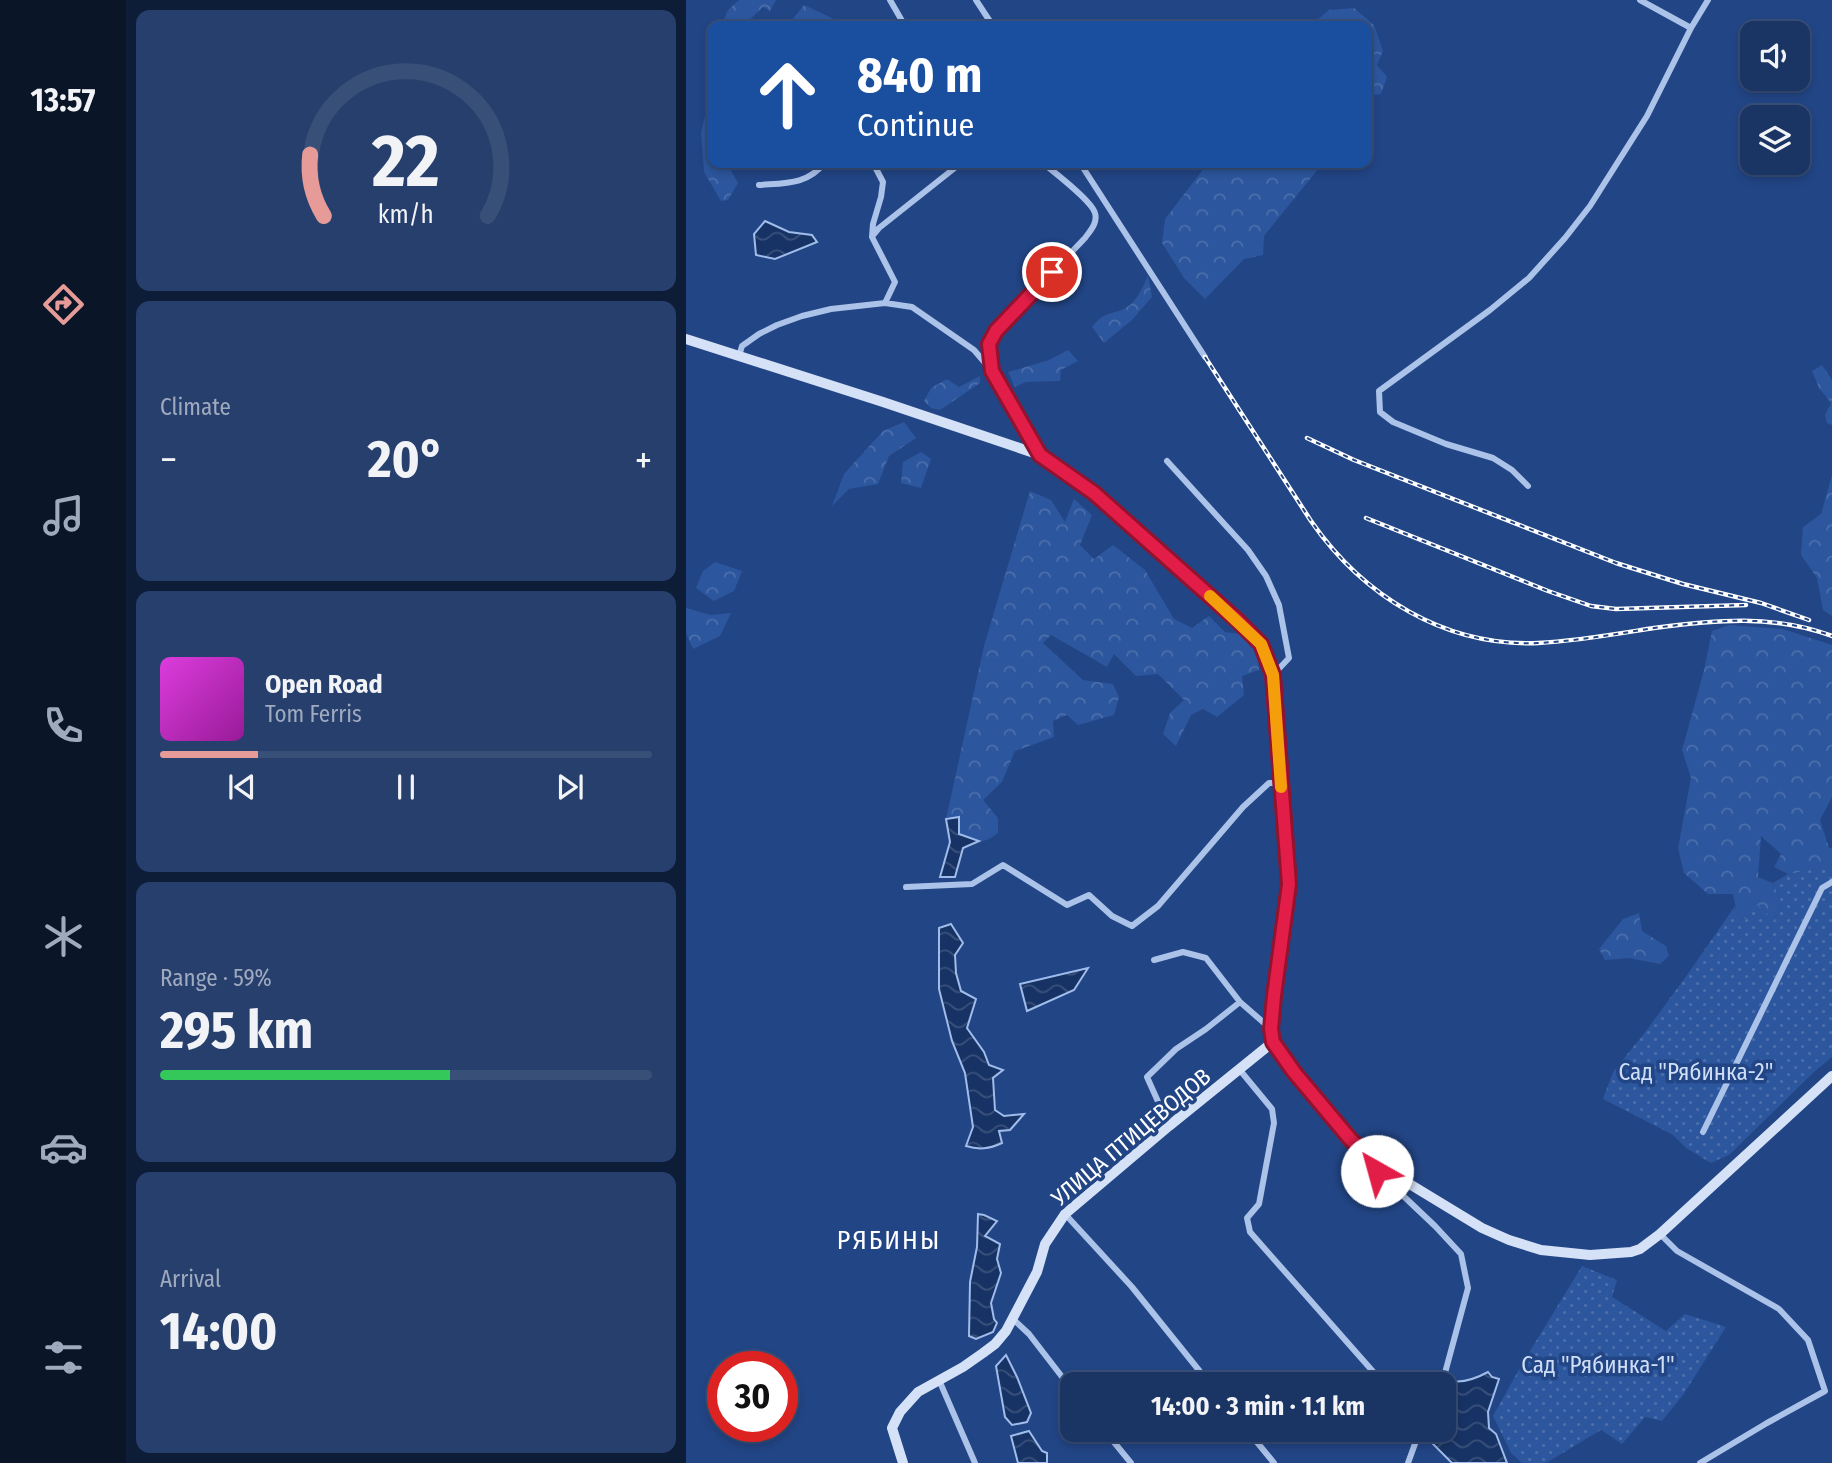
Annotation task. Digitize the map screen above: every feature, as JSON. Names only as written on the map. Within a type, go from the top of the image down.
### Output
[{"type":"street","points":[[890,0],[902,21]]},
{"type":"street","points":[[976,0],[990,21]]},
{"type":"street","points":[[1640,0],[1691,28]]},
{"type":"street","points":[[1528,486],[1512,470],[1493,458],[1446,444],[1393,422],[1380,412],[1379,391],[1529,278],[1565,238],[1590,206],[1647,116],[1708,0]]},
{"type":"street","points":[[759,184],[799,182],[821,168]]},
{"type":"street","points":[[876,168],[883,182],[872,236],[895,282],[885,303]]},
{"type":"street","points":[[872,236],[878,228],[955,168]]},
{"type":"street","points":[[992,371],[989,344],[996,331],[1086,238],[1096,222],[1095,211],[1049,168]]},
{"type":"street","points":[[1083,168],[1205,357]]},
{"type":"street","points":[[739,356],[742,346],[777,325],[802,316],[831,309],[885,303],[912,307],[974,350],[992,371],[1040,455]]},
{"type":"street","points":[[686,339],[1040,455],[1094,493],[1261,644],[1273,675],[1289,884],[1271,1029],[1273,1042],[1294,1072],[1351,1140],[1413,1187],[1482,1228],[1541,1250],[1590,1255],[1620,1254],[1640,1249],[1660,1234],[1832,1076]]},
{"type":"street","points":[[1167,461],[1248,550],[1266,576],[1279,605],[1289,659],[1273,675]]},
{"type":"street","points":[[906,887],[972,884],[1003,865],[1067,905],[1089,895],[1112,916],[1132,926],[1158,906],[1243,807],[1269,783],[1280,783]]},
{"type":"street","points":[[1703,1132],[1822,888],[1832,882]]},
{"type":"street","points":[[1154,960],[1183,952],[1206,958],[1240,1002],[1271,1029]]},
{"type":"street","points":[[1169,1126],[1147,1077],[1176,1049],[1240,1002]]},
{"type":"street","name":"УЛИЦА ПТИЦЕВОДОВ","points":[[904,1463],[892,1428],[900,1412],[918,1392],[963,1367],[995,1344],[1006,1331],[1037,1272],[1045,1244],[1065,1214],[1273,1042]]},
{"type":"street","points":[[1239,1069],[1272,1109],[1274,1123],[1259,1204],[1247,1218],[1250,1232],[1373,1372]]},
{"type":"street","points":[[1377,1162],[1377,1171],[1461,1254],[1468,1288],[1445,1372]]},
{"type":"street","points":[[1065,1214],[1132,1287],[1200,1372]]},
{"type":"street","points":[[1660,1234],[1683,1254],[1779,1309],[1808,1340],[1825,1391],[1700,1463]]},
{"type":"street","points":[[1013,1318],[1030,1334],[1060,1374]]},
{"type":"street","points":[[939,1380],[975,1463]]},
{"type":"street","points":[[1113,1442],[1130,1463]]},
{"type":"street","points":[[1257,1442],[1274,1463]]},
{"type":"street","points":[[1408,1463],[1416,1442]]},
{"type":"green space","points":[[739,0],[776,0],[770,11],[763,7],[748,21],[723,21],[728,10]]},
{"type":"green space","points":[[804,5],[838,21],[793,21]]},
{"type":"green space","points":[[1354,8],[1369,21],[1316,21],[1329,10]]},
{"type":"green space","points":[[1372,23],[1383,51],[1377,65],[1387,77],[1381,94],[1372,95]]},
{"type":"green space","points":[[707,108],[707,168],[730,168],[738,183],[728,200],[721,201],[704,172],[701,132]]},
{"type":"green space","points":[[1204,168],[1319,168],[1264,236],[1263,255],[1244,259],[1205,299],[1184,278],[1162,243],[1165,219]]},
{"type":"green space","points":[[1148,276],[1152,297],[1132,320],[1104,343],[1092,327],[1102,317],[1130,305]]},
{"type":"green space","points":[[1068,350],[1078,361],[1061,370],[1060,381],[1026,382],[1015,387],[1008,372],[1049,360]]},
{"type":"green space","points":[[1822,365],[1832,380],[1832,425],[1827,423],[1825,415],[1831,403],[1819,388],[1812,371]]},
{"type":"green space","points":[[980,376],[980,383],[940,410],[931,408],[924,401],[931,388],[947,379],[959,387]]},
{"type":"green space","points":[[904,422],[916,438],[889,456],[878,484],[849,489],[832,506],[844,474],[883,431]]},
{"type":"green space","points":[[921,452],[931,459],[921,488],[901,483],[903,462]]},
{"type":"green space","points":[[1832,475],[1832,616],[1823,610],[1817,578],[1801,555],[1803,527],[1821,514]]},
{"type":"green space","points":[[1030,491],[1051,500],[1065,522],[1074,499],[1092,515],[1080,545],[1094,559],[1113,545],[1145,570],[1174,619],[1192,628],[1209,616],[1225,632],[1240,634],[1257,649],[1259,670],[1242,676],[1244,695],[1217,717],[1203,709],[1191,715],[1176,746],[1163,734],[1170,713],[1184,700],[1158,674],[1136,676],[1114,654],[1107,667],[1051,635],[1043,643],[1083,680],[1113,684],[1119,697],[1114,715],[1078,725],[1067,715],[1053,721],[1054,737],[1015,751],[1002,782],[983,800],[998,818],[998,833],[987,840],[979,841],[959,834],[958,817],[946,819],[984,646]]},
{"type":"green space","points":[[715,562],[742,571],[734,591],[714,601],[696,588],[703,571]]},
{"type":"green space","points":[[686,608],[711,615],[731,613],[720,636],[693,649],[686,633]]},
{"type":"green space","points":[[1729,625],[1783,629],[1832,645],[1832,797],[1820,820],[1829,848],[1832,848],[1832,867],[1788,874],[1774,867],[1781,854],[1761,836],[1758,877],[1773,883],[1782,904],[1774,921],[1746,920],[1737,914],[1733,894],[1708,894],[1684,873],[1678,848],[1691,778],[1682,750],[1712,631]]},
{"type":"green space","name":"Сад \"Рябинка-2\"","points":[[1832,867],[1832,1057],[1729,1155],[1711,1163],[1686,1148],[1673,1135],[1603,1099],[1613,1072],[1646,1031],[1735,906],[1737,914],[1746,920],[1758,905],[1774,921],[1782,904],[1773,883],[1788,874]]},
{"type":"green space","points":[[1639,913],[1642,931],[1666,946],[1669,956],[1660,964],[1629,958],[1605,960],[1599,949],[1623,919]]},
{"type":"green space","name":"Сад \"Рябинка-1\"","points":[[1582,1266],[1617,1280],[1612,1297],[1666,1331],[1685,1314],[1726,1327],[1683,1395],[1662,1421],[1645,1417],[1622,1444],[1601,1430],[1546,1463],[1522,1463],[1511,1453],[1493,1416]]},
{"type":"water","points":[[765,221],[789,232],[812,235],[817,242],[775,259],[756,255],[754,234]]},
{"type":"water","points":[[959,817],[959,834],[979,841],[963,848],[955,877],[940,877],[950,842],[946,819]]},
{"type":"water","points":[[951,924],[963,943],[955,955],[961,991],[976,999],[967,1028],[984,1052],[989,1065],[1003,1070],[993,1078],[995,1110],[1004,1116],[1024,1114],[1010,1130],[999,1131],[1002,1143],[988,1148],[966,1146],[973,1127],[965,1073],[952,1041],[939,989],[939,928]]},
{"type":"water","points":[[1088,968],[1074,990],[1027,1011],[1020,984]]},
{"type":"water","points":[[978,1214],[997,1221],[985,1236],[1000,1244],[997,1259],[1001,1273],[991,1303],[997,1323],[993,1332],[976,1339],[969,1336],[970,1282],[977,1247]]},
{"type":"water","points":[[1006,1355],[1031,1413],[1027,1422],[1012,1425],[1005,1417],[996,1366]]},
{"type":"water","points":[[1488,1372],[1499,1379],[1488,1412],[1489,1428],[1496,1434],[1507,1463],[1452,1463],[1431,1442],[1456,1442],[1456,1381],[1470,1380]]},
{"type":"water","points":[[1029,1431],[1042,1451],[1047,1453],[1047,1463],[1018,1463],[1011,1436]]},
{"type":"railway","points":[[1205,357],[1311,521],[1332,548],[1381,594],[1409,612],[1439,626],[1504,642],[1538,643],[1722,621],[1788,624],[1832,636]]},
{"type":"railway","points":[[1307,438],[1354,460],[1616,563],[1683,584],[1761,603],[1809,620]]},
{"type":"railway","points":[[1366,518],[1591,606],[1616,609],[1746,605]]},
{"type":"slow traffic","points":[[1210,596],[1261,644],[1273,675],[1281,787]]},
{"type":"district","name":"РЯБИНЫ","points":[[889,1240]]},
{"type":"route","points":[[1052,272],[996,331],[989,344],[992,371],[1040,455],[1094,493],[1261,644],[1273,675],[1289,884],[1274,996],[1271,1029],[1273,1042],[1294,1072],[1351,1140],[1377,1162],[1377,1171]]}]
